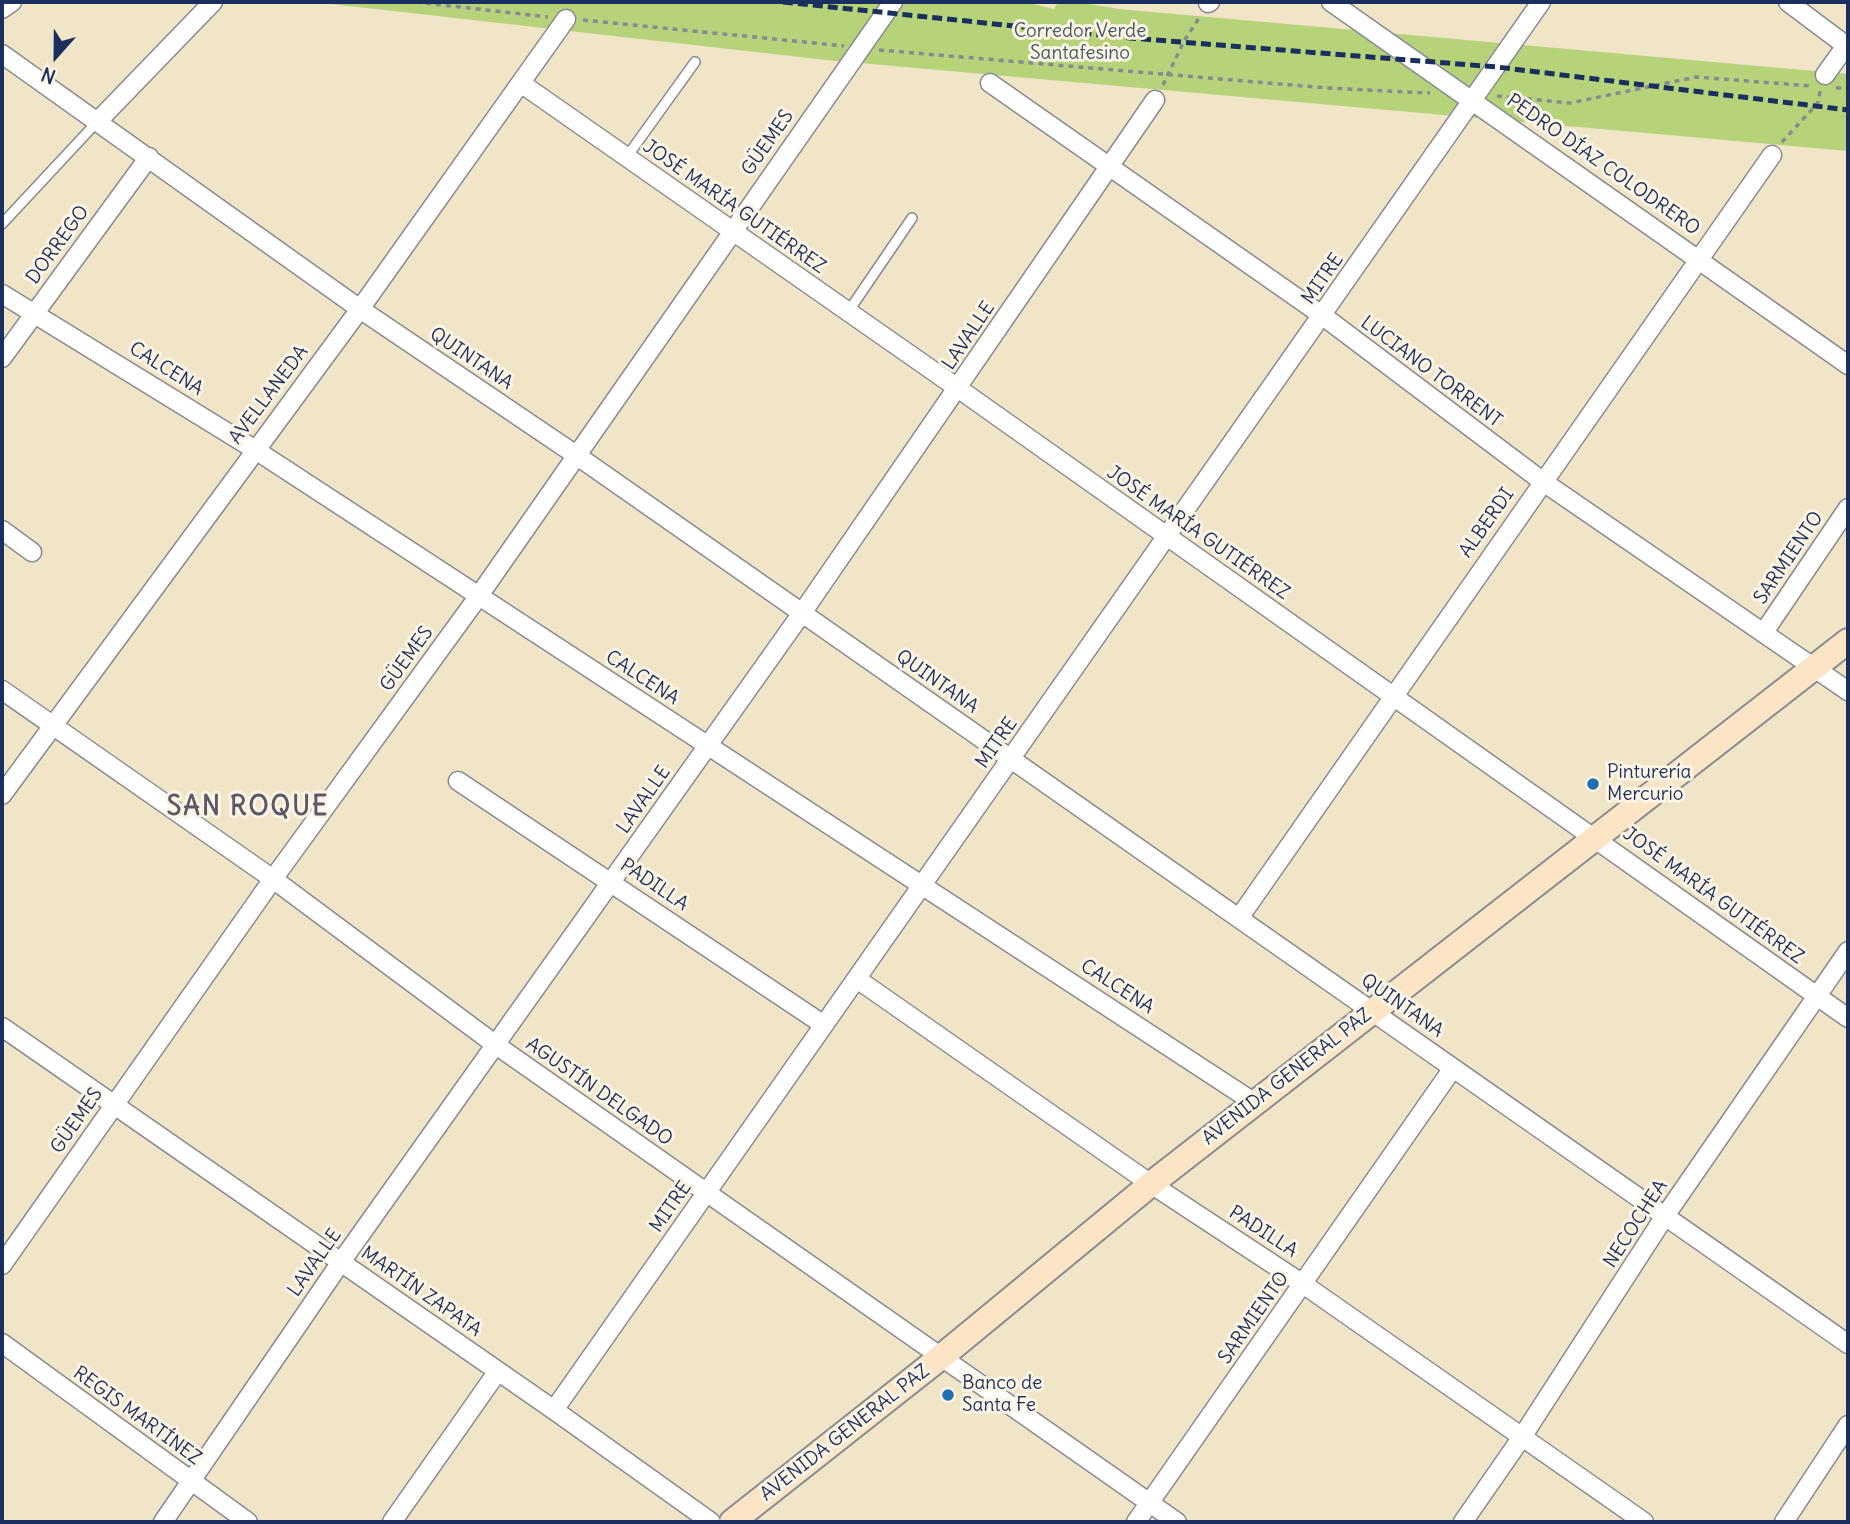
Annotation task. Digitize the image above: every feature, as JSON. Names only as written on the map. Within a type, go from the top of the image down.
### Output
[{"type":"main road","name":"AVENIDA GENERAL PAZ","points":[[732,1522],[941,1357],[1151,1184],[1848,641]]},
{"type":"street","points":[[2,9],[12,2]]},
{"type":"street","points":[[97,122],[213,2]]},
{"type":"street","name":"GÜEMES","points":[[2,1265],[272,879],[478,597],[893,2]]},
{"type":"street","name":"PEDRO DÍAZ COLODRERO","points":[[1331,2],[1848,365]]},
{"type":"street","name":"MITRE","points":[[554,1410],[1541,2]]},
{"type":"street","points":[[1788,2],[1848,45],[1825,75]]},
{"type":"street","name":"AVELLANEDA","points":[[2,795],[51,724],[360,309],[566,19]]},
{"type":"street","name":"QUINTANA","points":[[2,54],[360,309],[576,455],[1848,1344]]},
{"type":"street","name":"LUCIANO TORRENT","points":[[990,83],[1322,316],[1542,481],[1848,691]]},
{"type":"street","name":"JOSÉ MARÍA GUTIÉRREZ","points":[[522,84],[731,233],[959,388],[1848,1018]]},
{"type":"street","name":"LAVALLE","points":[[163,1522],[341,1262],[613,883],[802,613],[1156,100]]},
{"type":"street","name":"ALBERDI","points":[[1239,918],[1772,155]]},
{"type":"street","name":"DORREGO","points":[[2,358],[149,157]]},
{"type":"street","name":"CALCENA","points":[[2,294],[254,449],[1255,1103]]},
{"type":"street","name":"SARMIENTO","points":[[1764,632],[1848,508]]},
{"type":"street","points":[[2,530],[32,552]]},
{"type":"street","name":"AGUSTÍN DELGADO","points":[[2,690],[272,879],[496,1045],[706,1194],[1177,1522]]},
{"type":"street","name":"PADILLA","points":[[458,781],[824,1025]]},
{"type":"street","name":"NECOCHEA","points":[[1462,1522],[1522,1437],[1665,1216],[1848,951]]},
{"type":"street","name":"PADILLA","points":[[857,979],[1151,1184],[1303,1284],[1644,1522]]},
{"type":"street","name":"MARTÍN ZAPATA","points":[[2,1027],[554,1410],[710,1522]]},
{"type":"street","name":"SARMIENTO","points":[[1136,1522],[1453,1068]]},
{"type":"street","name":"REGIS MARTÍNEZ","points":[[2,1343],[248,1522]]},
{"type":"street","points":[[392,1522],[498,1371]]},
{"type":"street","points":[[1784,1522],[1848,1425]]},
{"type":"lane","points":[[626,158],[695,62]]},
{"type":"lane","points":[[2,223],[97,122]]},
{"type":"lane","points":[[848,312],[912,218]]},
{"type":"path","points":[[416,2],[1040,64]]},
{"type":"path","points":[[1156,100],[1184,41],[1209,3]]},
{"type":"path","points":[[1772,155],[1818,103],[1825,75]]},
{"type":"green space","name":"Corredor Verde Santafesino","points":[[314,2],[1026,2],[1054,9],[1058,2],[1078,2],[1119,9],[1848,74],[1848,151],[826,60]]},
{"type":"railway","points":[[783,2],[1130,38],[1497,67],[1848,110]]},
{"type":"place","name":"Pinturería Mercurio","points":[[1593,784]]},
{"type":"place","name":"Banco de Santa Fe","points":[[948,1395]]},
{"type":"district","name":"SAN ROQUE","points":[[248,808]]}]
